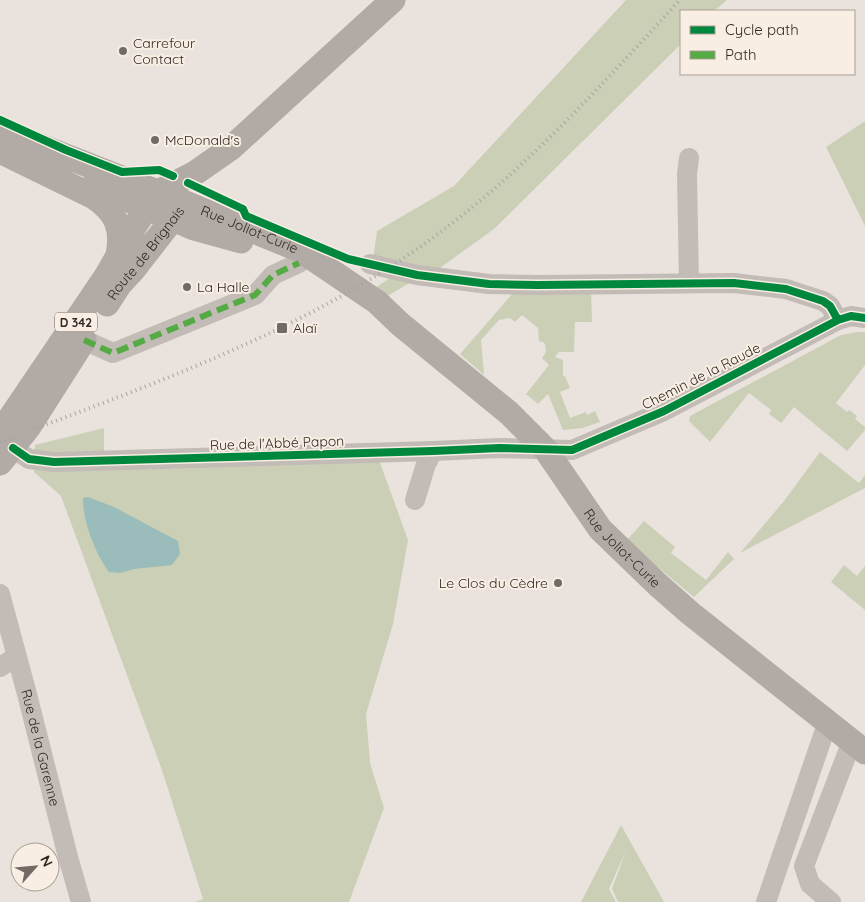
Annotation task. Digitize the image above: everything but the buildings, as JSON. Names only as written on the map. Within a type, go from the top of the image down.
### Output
[{"type":"main road","name":"Route de Brignais","points":[[4,448],[117,258],[195,173],[232,148],[393,0]]},
{"type":"main road","name":"Rue Joliot-Curie","points":[[0,129],[55,153],[164,207],[194,228],[276,251],[299,263],[371,310],[400,324]]},
{"type":"main road","name":"Rue Joliot-Curie","points":[[0,142],[164,207],[300,250],[376,302],[400,324],[509,413],[546,450],[600,529],[617,547],[690,613],[859,746]]},
{"type":"main road","points":[[0,151],[103,203],[114,217],[119,229],[120,242],[117,258]]},
{"type":"main road","name":"Route de Brignais","points":[[4,448],[28,428],[120,284],[134,270],[164,207]]},
{"type":"street","points":[[688,158],[686,174],[689,282]]},
{"type":"street","points":[[84,340],[113,353],[255,295],[274,275],[299,263]]},
{"type":"street","points":[[370,264],[417,275],[489,284],[689,282],[734,283],[786,289],[824,301],[830,306],[838,320]]},
{"type":"street","name":"Chemin de la Raude","points":[[546,450],[572,450],[664,411],[838,320],[851,316],[865,318]]},
{"type":"street","name":"Rue de l'Abbé Papon","points":[[4,448],[29,459],[54,462],[499,448],[546,450]]},
{"type":"street","points":[[415,500],[426,464],[433,451]]},
{"type":"street","name":"Rue de la Garenne","points":[[0,594],[8,662],[27,694],[68,857],[82,902]]},
{"type":"street","points":[[766,902],[828,721]]},
{"type":"street","points":[[831,902],[810,884],[804,866],[859,746]]},
{"type":"green space","points":[[626,0],[727,0],[715,10],[680,10],[680,45],[494,229],[437,270],[373,260],[377,231],[454,186]]},
{"type":"green space","points":[[865,121],[865,226],[826,147]]},
{"type":"green space","points":[[393,276],[413,281],[384,298],[372,290]]},
{"type":"green space","points":[[591,290],[592,322],[575,322],[574,352],[559,352],[555,357],[563,360],[563,376],[565,376],[570,388],[560,392],[570,418],[586,412],[587,415],[595,411],[600,422],[583,428],[563,430],[548,394],[538,404],[526,394],[549,365],[542,358],[546,352],[545,344],[539,341],[538,328],[522,315],[515,322],[510,318],[499,320],[481,340],[484,375],[460,354],[514,292]]},
{"type":"green space","points":[[865,332],[865,365],[836,403],[847,412],[849,410],[857,416],[855,419],[865,427],[865,430],[847,451],[794,407],[781,423],[769,414],[771,410],[749,393],[710,442],[689,421],[690,416],[841,335]]},
{"type":"green space","points":[[104,428],[104,466],[378,457],[408,540],[393,624],[366,714],[370,763],[384,808],[349,902],[195,902],[203,899],[162,770],[61,496],[34,472],[35,445]]},
{"type":"green space","points":[[820,452],[859,483],[865,475],[865,488],[740,553],[784,501]]},
{"type":"green space","points":[[644,521],[675,547],[671,553],[706,580],[728,552],[734,559],[694,597],[626,541]]},
{"type":"green space","points":[[844,565],[857,576],[865,566],[865,610],[831,582]]},
{"type":"green space","points":[[621,825],[664,902],[618,902],[612,889],[626,850],[609,889],[616,902],[581,902]]},
{"type":"water","points":[[88,497],[114,507],[178,541],[180,554],[172,565],[134,569],[120,573],[109,572],[95,547],[87,527],[83,498]]},
{"type":"railway","points":[[0,442],[116,398],[231,351],[287,325],[342,296],[395,264],[446,228],[509,176],[568,119],[680,0]]},
{"type":"marked path","points":[[84,340],[113,353],[255,295],[273,275],[299,263]]},
{"type":"cycle path","points":[[0,120],[66,150],[122,172],[159,170],[173,176]]},
{"type":"cycle path","points":[[188,183],[243,209],[246,216],[348,259],[417,275],[489,284],[734,283],[786,289],[823,301],[830,306],[838,320]]},
{"type":"cycle path","points":[[13,448],[29,459],[54,462],[499,448],[572,450],[664,411],[838,320],[851,316],[865,318]]},
{"type":"place","name":"Carrefour Contact","points":[[123,51]]},
{"type":"place","name":"McDonald's","points":[[155,140]]},
{"type":"place","name":"La Halle","points":[[187,287]]},
{"type":"place","name":"Alaï","points":[[282,328]]},
{"type":"place","name":"Le Clos du Cèdre","points":[[558,583]]}]
